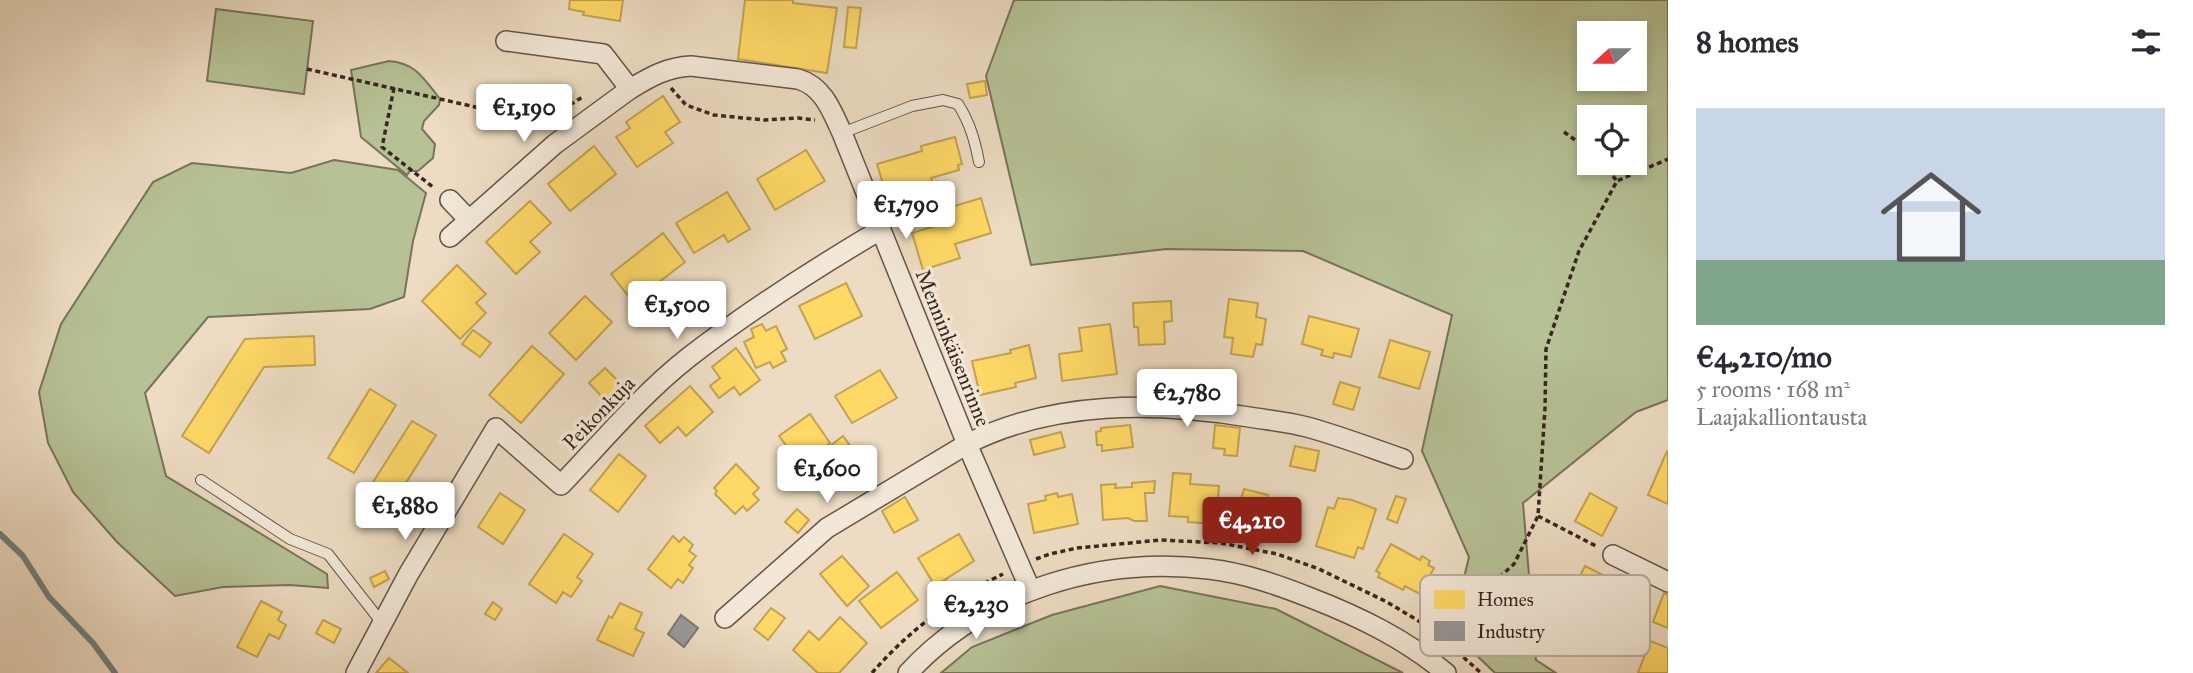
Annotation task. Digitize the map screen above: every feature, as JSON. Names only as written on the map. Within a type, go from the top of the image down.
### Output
[{"type":"street","points":[[506,41],[603,54],[630,89]]},
{"type":"street","name":"Menninkäisenrinne","points":[[450,237],[555,144],[630,89],[659,72],[691,65],[807,81],[814,85],[842,133],[967,444],[1030,589]]},
{"type":"street","points":[[450,200],[469,220]]},
{"type":"street","name":"Peikonkuja","points":[[383,623],[408,575],[496,428],[561,485],[648,395],[688,358],[805,275],[880,230]]},
{"type":"street","points":[[725,618],[827,528],[967,444],[990,432],[1019,423],[1070,412],[1137,406],[1177,407],[1306,426],[1403,459]]},
{"type":"street","points":[[1613,555],[1668,582]]},
{"type":"street","points":[[908,673],[944,638],[994,607],[1030,589],[1066,579],[1140,567],[1177,566],[1240,574],[1277,585],[1387,631],[1420,652]]},
{"type":"street","points":[[356,673],[383,623]]},
{"type":"street","points":[[1425,656],[1446,673]]},
{"type":"lane","points":[[842,133],[912,106],[943,100],[958,104],[967,119],[979,162]]},
{"type":"lane","points":[[201,480],[290,539],[328,554],[383,623]]},
{"type":"path","points":[[307,69],[533,120],[557,113],[587,94]]},
{"type":"path","points":[[659,72],[686,105],[696,110],[714,115],[764,120],[808,118],[821,126]]},
{"type":"path","points":[[394,88],[382,147],[450,200]]},
{"type":"path","points":[[1564,132],[1577,141]]},
{"type":"path","points":[[1502,575],[1514,564],[1538,516],[1546,349],[1579,251],[1617,181],[1668,159]]},
{"type":"path","points":[[1612,175],[1617,181]]},
{"type":"path","points":[[1538,516],[1613,555]]},
{"type":"green space","points":[[1014,0],[1668,0],[1668,400],[1636,412],[1523,503],[1529,575],[1465,575],[1469,557],[1422,451],[1452,315],[1303,251],[1166,249],[1031,265],[986,76]]},
{"type":"green space","points":[[216,9],[313,21],[304,94],[207,81]]},
{"type":"green space","points":[[389,61],[413,69],[440,99],[439,105],[424,121],[422,129],[435,144],[433,158],[418,171],[410,171],[407,175],[361,137],[351,70]]},
{"type":"green space","points":[[334,160],[398,170],[426,193],[413,241],[404,297],[370,309],[208,317],[145,393],[166,476],[327,574],[328,588],[290,585],[223,587],[175,596],[117,542],[73,492],[48,443],[39,392],[61,324],[153,182],[192,163],[291,173]]},
{"type":"green space","points":[[1160,586],[1276,609],[1403,673],[941,673],[972,647],[1052,615]]},
{"type":"green space","points":[[1477,656],[1536,656],[1536,660],[1556,673],[1495,673]]},
{"type":"building: Homes","points":[[570,0],[623,0],[620,21],[583,15],[584,12],[569,9]]},
{"type":"building: Homes","points":[[745,0],[793,0],[793,3],[837,8],[827,73],[738,59]]},
{"type":"building: Homes","points":[[848,7],[861,8],[856,48],[844,47]]},
{"type":"building: Homes","points":[[985,81],[987,95],[970,98],[967,84]]},
{"type":"building: Homes","points":[[663,96],[680,122],[665,132],[673,143],[637,167],[616,137],[630,128],[626,122]]},
{"type":"building: Homes","points":[[955,137],[962,164],[958,165],[959,170],[931,178],[933,183],[887,197],[877,164],[922,151],[921,146]]},
{"type":"building: Homes","points":[[594,146],[616,174],[570,211],[548,184]]},
{"type":"building: Homes","points":[[806,150],[825,181],[775,210],[757,179]]},
{"type":"building: Homes","points":[[727,192],[750,229],[728,242],[724,235],[694,253],[676,223]]},
{"type":"building: Homes","points":[[981,198],[991,233],[955,244],[960,258],[923,270],[912,233],[942,224],[938,211]]},
{"type":"building: Homes","points":[[530,201],[551,223],[530,242],[540,252],[516,274],[486,242]]},
{"type":"building: Homes","points":[[663,233],[685,262],[633,302],[611,274]]},
{"type":"building: Homes","points":[[457,265],[486,294],[476,303],[486,313],[460,339],[422,301]]},
{"type":"building: Homes","points":[[846,283],[862,316],[815,339],[799,306]]},
{"type":"building: Homes","points":[[585,296],[612,322],[576,360],[549,333]]},
{"type":"building: Homes","points":[[1229,299],[1258,303],[1256,317],[1266,319],[1262,345],[1256,344],[1253,357],[1231,354],[1233,338],[1224,337]]},
{"type":"building: Homes","points":[[1171,301],[1172,321],[1164,322],[1165,344],[1139,345],[1138,327],[1134,327],[1133,303]]},
{"type":"building: Homes","points":[[1309,316],[1359,329],[1351,357],[1334,353],[1333,358],[1321,355],[1323,350],[1302,344]]},
{"type":"building: Homes","points":[[762,324],[766,331],[776,326],[787,349],[781,352],[786,361],[773,368],[770,362],[756,368],[744,342],[754,337],[751,329]]},
{"type":"building: Homes","points":[[1110,324],[1117,374],[1062,381],[1059,354],[1082,351],[1079,328]]},
{"type":"building: Homes","points":[[473,330],[491,343],[480,357],[462,344]]},
{"type":"building: Homes","points":[[314,336],[315,365],[264,367],[209,453],[182,436],[245,339]]},
{"type":"building: Homes","points":[[1390,340],[1430,352],[1419,389],[1379,377]]},
{"type":"building: Homes","points":[[1029,345],[1036,378],[1015,383],[1016,387],[980,395],[972,361],[1011,353],[1010,350]]},
{"type":"building: Homes","points":[[532,346],[564,374],[521,423],[489,395]]},
{"type":"building: Homes","points":[[736,348],[760,380],[740,395],[734,387],[719,398],[710,386],[720,378],[712,367]]},
{"type":"building: Homes","points":[[605,368],[621,384],[605,400],[589,383]]},
{"type":"building: Homes","points":[[880,370],[897,398],[852,423],[835,396]]},
{"type":"building: Homes","points":[[1168,370],[1193,371],[1193,389],[1168,389]]},
{"type":"building: Homes","points":[[1340,382],[1360,388],[1353,410],[1333,404]]},
{"type":"building: Homes","points":[[690,386],[713,412],[686,436],[678,427],[660,443],[645,426]]},
{"type":"building: Homes","points":[[370,389],[396,405],[354,473],[328,458]]},
{"type":"building: Homes","points":[[810,414],[830,443],[801,465],[779,436]]},
{"type":"building: Homes","points":[[412,421],[436,435],[392,505],[368,490]]},
{"type":"building: Homes","points":[[1130,425],[1133,447],[1102,451],[1102,445],[1097,445],[1096,432],[1101,431],[1101,428]]},
{"type":"building: Homes","points":[[1215,425],[1240,428],[1237,456],[1224,455],[1225,449],[1213,448]]},
{"type":"building: Homes","points":[[1061,432],[1065,447],[1034,455],[1030,440]]},
{"type":"building: Homes","points":[[843,436],[861,461],[846,471],[829,447]]},
{"type":"building: Homes","points":[[1295,446],[1319,451],[1315,471],[1290,466]]},
{"type":"building: Homes","points":[[1668,451],[1668,504],[1648,495]]},
{"type":"building: Homes","points":[[619,454],[646,476],[618,512],[590,490]]},
{"type":"building: Homes","points":[[736,464],[759,488],[753,494],[759,500],[747,511],[743,506],[735,514],[715,494],[717,491],[714,488]]},
{"type":"building: Homes","points":[[1173,473],[1191,474],[1190,484],[1219,486],[1216,524],[1188,522],[1188,517],[1169,516]]},
{"type":"building: Homes","points":[[1155,481],[1154,493],[1145,493],[1147,521],[1128,518],[1103,520],[1101,485],[1132,487],[1132,483]]},
{"type":"building: Homes","points":[[1244,489],[1268,495],[1267,499],[1287,504],[1280,538],[1268,535],[1269,530],[1240,524],[1245,500],[1241,499]]},
{"type":"building: Homes","points":[[500,493],[525,510],[503,544],[478,527]]},
{"type":"building: Homes","points":[[1057,493],[1058,497],[1072,494],[1078,524],[1034,533],[1028,504],[1046,500],[1045,496]]},
{"type":"building: Homes","points":[[1590,493],[1617,508],[1602,536],[1575,521]]},
{"type":"building: Homes","points":[[1396,496],[1406,499],[1397,523],[1387,519]]},
{"type":"building: Homes","points":[[905,497],[918,520],[894,533],[882,511]]},
{"type":"building: Homes","points":[[1338,498],[1376,509],[1363,549],[1358,547],[1354,558],[1316,546],[1328,507],[1334,509]]},
{"type":"building: Homes","points":[[797,509],[809,520],[798,533],[785,522]]},
{"type":"building: Homes","points":[[564,534],[593,554],[577,577],[582,581],[571,597],[563,592],[556,603],[529,584]]},
{"type":"building: Homes","points":[[959,534],[974,561],[935,586],[918,558]]},
{"type":"building: Homes","points":[[673,536],[679,542],[684,537],[693,545],[689,551],[696,556],[689,565],[693,568],[683,583],[678,579],[671,588],[648,569]]},
{"type":"building: Homes","points":[[1391,544],[1420,560],[1422,556],[1430,561],[1428,565],[1434,568],[1430,575],[1420,575],[1420,594],[1405,586],[1403,590],[1378,577],[1380,573],[1376,571]]},
{"type":"building: Homes","points":[[842,556],[869,586],[847,606],[820,574]]},
{"type":"building: Homes","points":[[1585,566],[1603,575],[1580,575]]},
{"type":"building: Homes","points":[[385,571],[389,579],[374,587],[370,578]]},
{"type":"building: Homes","points":[[897,572],[918,600],[881,628],[859,601]]},
{"type":"building: Homes","points":[[1664,593],[1668,595],[1668,628],[1653,622]]},
{"type":"building: Homes","points":[[261,601],[282,612],[278,620],[286,625],[279,639],[269,634],[257,657],[237,647]]},
{"type":"building: Homes","points":[[493,602],[502,609],[495,620],[485,614]]},
{"type":"building: Homes","points":[[620,603],[642,613],[635,629],[644,633],[633,656],[597,640],[609,616],[612,618]]},
{"type":"building: Homes","points":[[771,608],[785,618],[768,640],[754,629]]},
{"type":"building: Homes","points":[[840,617],[867,643],[839,673],[818,673],[793,650],[809,631],[819,640]]},
{"type":"building: Homes","points":[[323,620],[341,629],[334,643],[316,633]]},
{"type":"building: Homes","points":[[1650,641],[1668,648],[1668,673],[1638,673],[1644,656],[1650,656]]},
{"type":"building: Homes","points":[[389,658],[408,673],[376,673]]},
{"type":"building: Industry","points":[[681,615],[698,628],[684,647],[668,634]]},
{"type":"waterway","points":[[0,534],[23,556],[49,597],[93,643],[115,673]]}]
